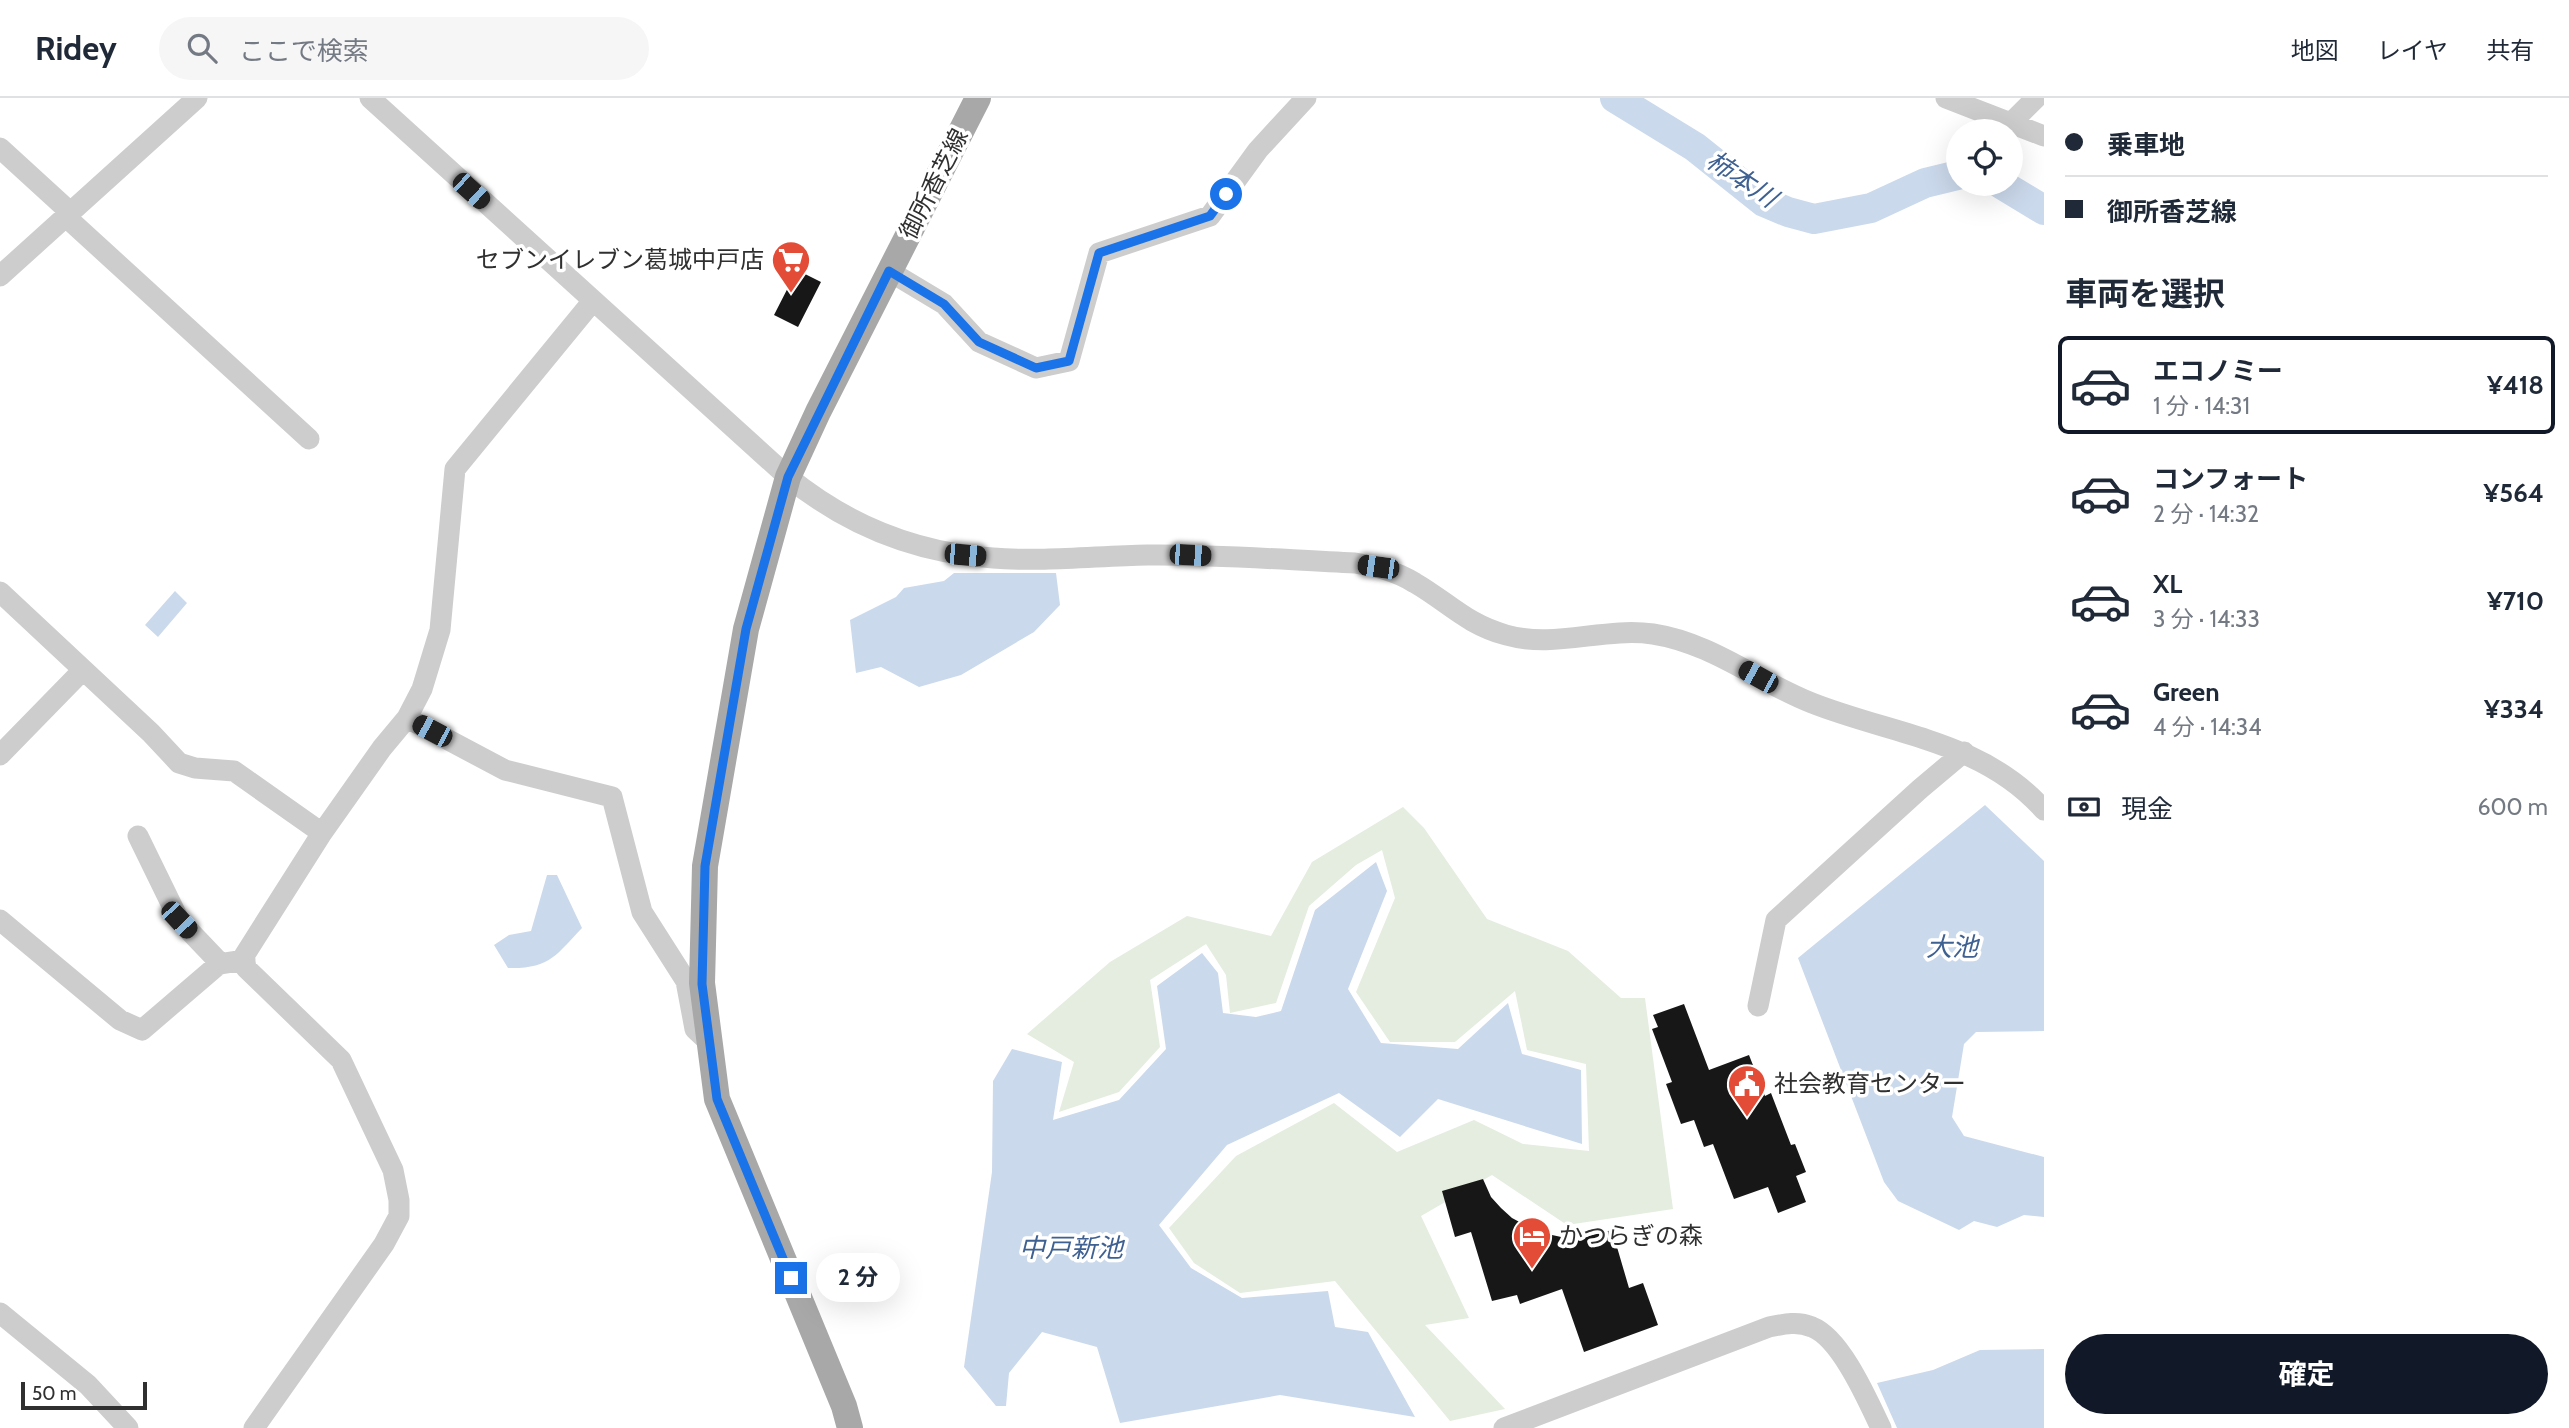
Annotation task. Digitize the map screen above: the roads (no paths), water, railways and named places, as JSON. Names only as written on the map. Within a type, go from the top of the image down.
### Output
[{"type":"main road","name":"御所香芝線","points":[[850,1428],[844,1406],[717,1099],[710,1043],[692,974],[705,866],[746,629],[788,477],[978,98]]},
{"type":"street","points":[[0,276],[197,98]]},
{"type":"street","points":[[370,98],[788,477],[812,496],[875,531],[907,542],[965,555],[1028,558],[1190,555],[1378,567],[1415,583],[1471,622],[1520,639],[1543,641],[1633,632],[1674,638],[1720,656],[1811,703],[1964,752],[1997,769],[2044,810]]},
{"type":"street","points":[[889,271],[944,304],[979,342],[1036,368],[1069,361],[1099,253],[1210,216],[1258,150],[1306,98]]},
{"type":"street","points":[[1946,98],[2001,119]]},
{"type":"street","points":[[2015,119],[2036,98]]},
{"type":"street","points":[[2023,128],[2044,136]]},
{"type":"street","points":[[0,148],[67,214],[309,439]]},
{"type":"street","points":[[254,1428],[384,1244],[399,1216],[399,1200],[393,1170],[341,1060],[246,968],[249,946],[322,833],[382,748],[407,718],[422,689],[440,629],[455,469],[592,302]]},
{"type":"street","points":[[0,592],[151,733],[178,763],[195,768],[234,771],[322,833]]},
{"type":"street","points":[[0,755],[82,671]]},
{"type":"street","points":[[407,718],[505,770],[612,797],[642,912],[692,974]]},
{"type":"street","points":[[1758,1006],[1776,920],[1964,752]]},
{"type":"street","points":[[138,836],[179,920],[221,964]]},
{"type":"street","points":[[0,920],[120,1020],[142,1030],[221,964],[245,960]]},
{"type":"street","points":[[0,1313],[88,1385],[128,1428]]},
{"type":"street","points":[[1504,1428],[1769,1327],[1790,1322],[1814,1327],[1838,1349],[1855,1373],[1881,1428]]},
{"type":"water","points":[[954,573],[1056,573],[1060,605],[1034,632],[961,675],[919,687],[881,667],[856,673],[850,620],[896,597],[904,588],[944,581]]},
{"type":"water","points":[[175,591],[187,603],[158,637],[145,625]]},
{"type":"water","name":"大池","points":[[1985,805],[2044,861],[2044,1031],[1976,1032],[1964,1044],[1952,1117],[1964,1136],[2044,1157],[2044,1217],[2024,1215],[1997,1227],[1974,1221],[1959,1230],[1898,1201],[1884,1182],[1798,958]]},
{"type":"water","name":"中戸新池","points":[[1376,862],[1387,891],[1348,989],[1381,1043],[1458,1049],[1508,1003],[1522,1054],[1581,1070],[1582,1144],[1438,1099],[1400,1137],[1339,1093],[1227,1145],[1159,1225],[1191,1268],[1242,1298],[1328,1291],[1335,1327],[1368,1332],[1415,1417],[1280,1395],[1120,1423],[1097,1347],[1042,1332],[1009,1373],[1006,1406],[996,1406],[964,1367],[992,1172],[993,1081],[1012,1049],[1062,1062],[1053,1120],[1119,1100],[1166,1049],[1157,986],[1202,953],[1218,973],[1223,1013],[1256,1017],[1281,1011],[1315,910]]},
{"type":"water","points":[[547,875],[557,875],[582,928],[558,953],[543,963],[508,968],[494,945],[509,935],[531,931]]},
{"type":"water","points":[[2044,1349],[2044,1428],[1897,1428],[1877,1383],[1933,1370],[1980,1350]]},
{"type":"waterway","name":"柿本川","points":[[1615,98],[1695,147],[1764,202],[1814,219],[1871,208],[1925,183],[1946,178]]},
{"type":"waterway","name":"柿本川","points":[[2021,196],[2044,210]]},
{"type":"place","name":"セブンイレブン葛城中戸店","points":[[791,294]]},
{"type":"place","name":"社会教育センター","points":[[1747,1118]]},
{"type":"place","name":"かつらぎの森","points":[[1532,1270]]}]
